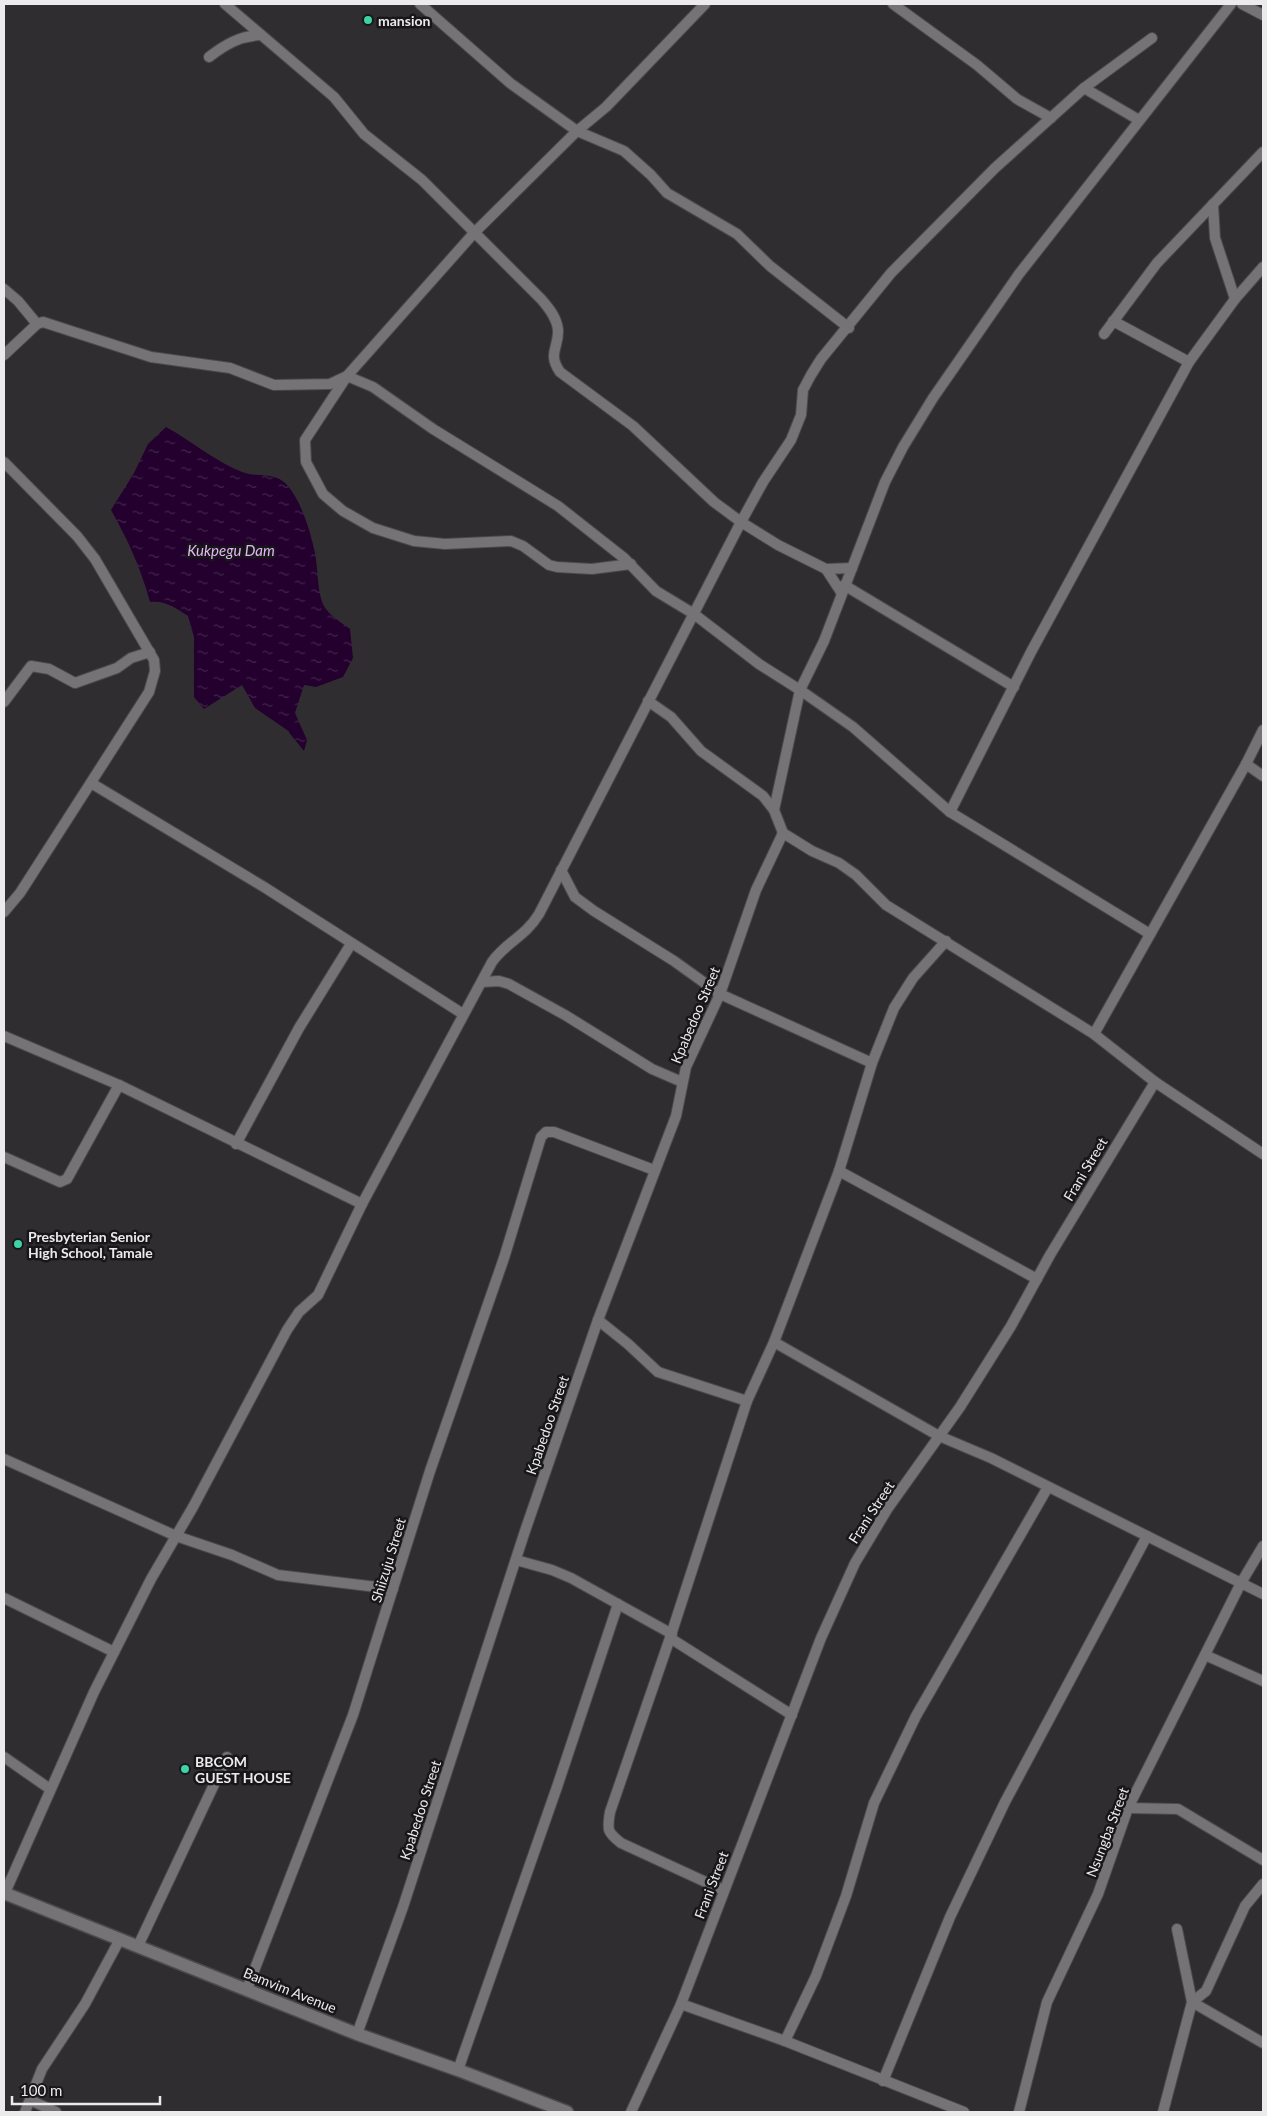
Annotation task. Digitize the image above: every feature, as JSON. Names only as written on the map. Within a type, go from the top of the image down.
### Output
[{"type":"street","points":[[225,4],[334,97],[364,134],[422,180],[549,308],[558,328],[553,360],[560,372],[645,436],[691,481],[741,522],[778,545],[826,569],[842,589],[1014,686]]},
{"type":"street","points":[[420,4],[510,83],[577,131],[624,151],[651,175],[667,193],[737,234],[770,266],[849,328]]},
{"type":"street","points":[[631,564],[592,570],[556,567],[549,565],[522,546],[511,542],[446,544],[414,541],[373,528],[343,511],[323,494],[306,462],[305,440],[347,376],[474,233],[577,131],[606,107],[705,4]]},
{"type":"street","points":[[893,4],[977,65],[1017,99],[1051,118]]},
{"type":"street","points":[[774,810],[800,690],[824,641],[842,589],[886,482],[933,398],[1019,274],[1232,4]]},
{"type":"street","points":[[1242,4],[1260,10]]},
{"type":"street","points":[[209,57],[232,41],[246,36],[261,35]]},
{"type":"street","points":[[4,1894],[50,1789],[114,1652],[291,1323],[299,1312],[318,1295],[362,1204],[463,1014],[498,954],[520,938],[533,924],[741,522],[763,482],[791,440],[801,415],[803,390],[811,375],[821,359],[920,242],[1084,88],[1152,38]]},
{"type":"street","points":[[1084,88],[1139,120]]},
{"type":"street","points":[[1104,334],[1157,263],[1263,152]]},
{"type":"street","points":[[1213,204],[1214,238],[1234,299]]},
{"type":"street","points":[[950,812],[1114,496],[1189,362],[1234,299],[1263,267]]},
{"type":"street","points":[[4,289],[18,301],[37,324]]},
{"type":"street","points":[[1113,321],[1189,362]]},
{"type":"street","points":[[4,354],[37,324],[50,323],[151,357],[230,368],[274,385],[330,384],[347,376],[373,387],[433,429],[558,506],[631,564],[656,591],[694,614],[759,664],[853,727],[950,812],[1150,934]]},
{"type":"street","points":[[4,462],[88,548],[150,652],[155,671],[149,692],[20,893],[4,912]]},
{"type":"street","points":[[826,569],[852,568]]},
{"type":"street","points":[[4,702],[31,666],[49,669],[75,683],[117,668],[131,658],[150,652]]},
{"type":"street","points":[[648,701],[671,717],[693,743],[751,786],[774,810],[783,833],[812,851],[839,863],[856,875],[886,905],[1094,1034],[1154,1082],[1263,1154]]},
{"type":"street","points":[[1094,1034],[1246,764],[1263,730]]},
{"type":"street","points":[[1246,764],[1263,776]]},
{"type":"street","points":[[91,783],[233,868],[463,1014]]},
{"type":"street","name":"Kpabedoo Street","points":[[357,2034],[403,1907],[516,1560],[598,1320],[676,1116],[686,1067],[720,994],[756,890],[783,833]]},
{"type":"street","points":[[561,870],[576,897],[588,907],[674,961],[720,994],[872,1063]]},
{"type":"street","points":[[723,1890],[621,1843],[610,1835],[607,1826],[610,1812],[671,1636],[747,1401],[774,1342],[839,1171],[872,1063],[894,1008],[912,978],[946,941]]},
{"type":"street","points":[[236,1144],[300,1028],[351,944]]},
{"type":"street","points":[[482,982],[499,981],[509,984],[565,1015],[652,1069],[682,1082]]},
{"type":"street","points":[[4,1036],[119,1086],[362,1204]]},
{"type":"street","name":"Frani Street","points":[[631,2112],[681,2004],[723,1890],[821,1638],[855,1563],[888,1508],[940,1436],[1011,1326],[1154,1082]]},
{"type":"street","points":[[4,1157],[32,1172],[60,1182],[67,1179],[119,1086]]},
{"type":"street","name":"Shiizuju Street","points":[[247,1989],[353,1715],[430,1471],[504,1258],[542,1134],[554,1132],[654,1170]]},
{"type":"street","points":[[839,1171],[1037,1279]]},
{"type":"street","points":[[598,1320],[628,1344],[658,1372],[747,1401]]},
{"type":"street","points":[[774,1342],[940,1436],[991,1458],[1263,1594]]},
{"type":"street","points":[[4,1459],[176,1536],[232,1555],[278,1575],[393,1589]]},
{"type":"street","points":[[785,2041],[816,1976],[839,1914],[878,1794],[916,1716],[1048,1487]]},
{"type":"street","points":[[883,2081],[950,1917],[1005,1802],[1147,1536]]},
{"type":"street","name":"Nsungba Street","points":[[1019,2112],[1048,2002],[1098,1894],[1128,1808],[1240,1583],[1263,1546]]},
{"type":"street","points":[[516,1560],[552,1570],[618,1604],[671,1636],[792,1715]]},
{"type":"street","points":[[4,1598],[114,1652]]},
{"type":"street","points":[[458,2070],[558,1787],[618,1604]]},
{"type":"street","points":[[1205,1655],[1263,1681]]},
{"type":"street","points":[[4,1757],[50,1789]]},
{"type":"street","points":[[138,1946],[227,1757]]},
{"type":"street","points":[[1128,1808],[1178,1809],[1263,1860]]},
{"type":"street","points":[[1192,2002],[1206,1991],[1244,1906],[1263,1884]]},
{"type":"street","name":"Bamvim Avenue","points":[[4,1894],[357,2034],[458,2070],[559,2111]]},
{"type":"street","points":[[1163,2112],[1192,2002],[1177,1929]]},
{"type":"street","points":[[25,2112],[42,2069],[85,2004],[120,1939]]},
{"type":"street","points":[[1192,2002],[1263,2043]]},
{"type":"street","points":[[681,2004],[785,2041],[964,2112]]},
{"type":"street","points":[[30,2100],[56,2112]]},
{"type":"water","name":"Kukpegu Dam","points":[[166,427],[213,457],[242,472],[278,478],[283,481],[293,492],[301,509],[313,545],[319,590],[323,604],[331,615],[350,629],[353,658],[343,677],[316,687],[304,685],[295,713],[307,740],[304,751],[287,730],[255,708],[242,685],[204,709],[194,697],[194,637],[188,616],[165,603],[150,602],[134,555],[111,510],[134,473],[148,444]]},
{"type":"place","name":"mansion","points":[[368,20]]},
{"type":"place","name":"Presbyterian Senior High School, Tamale","points":[[18,1244]]},
{"type":"place","name":"BBCOM GUEST HOUSE","points":[[185,1769]]}]
